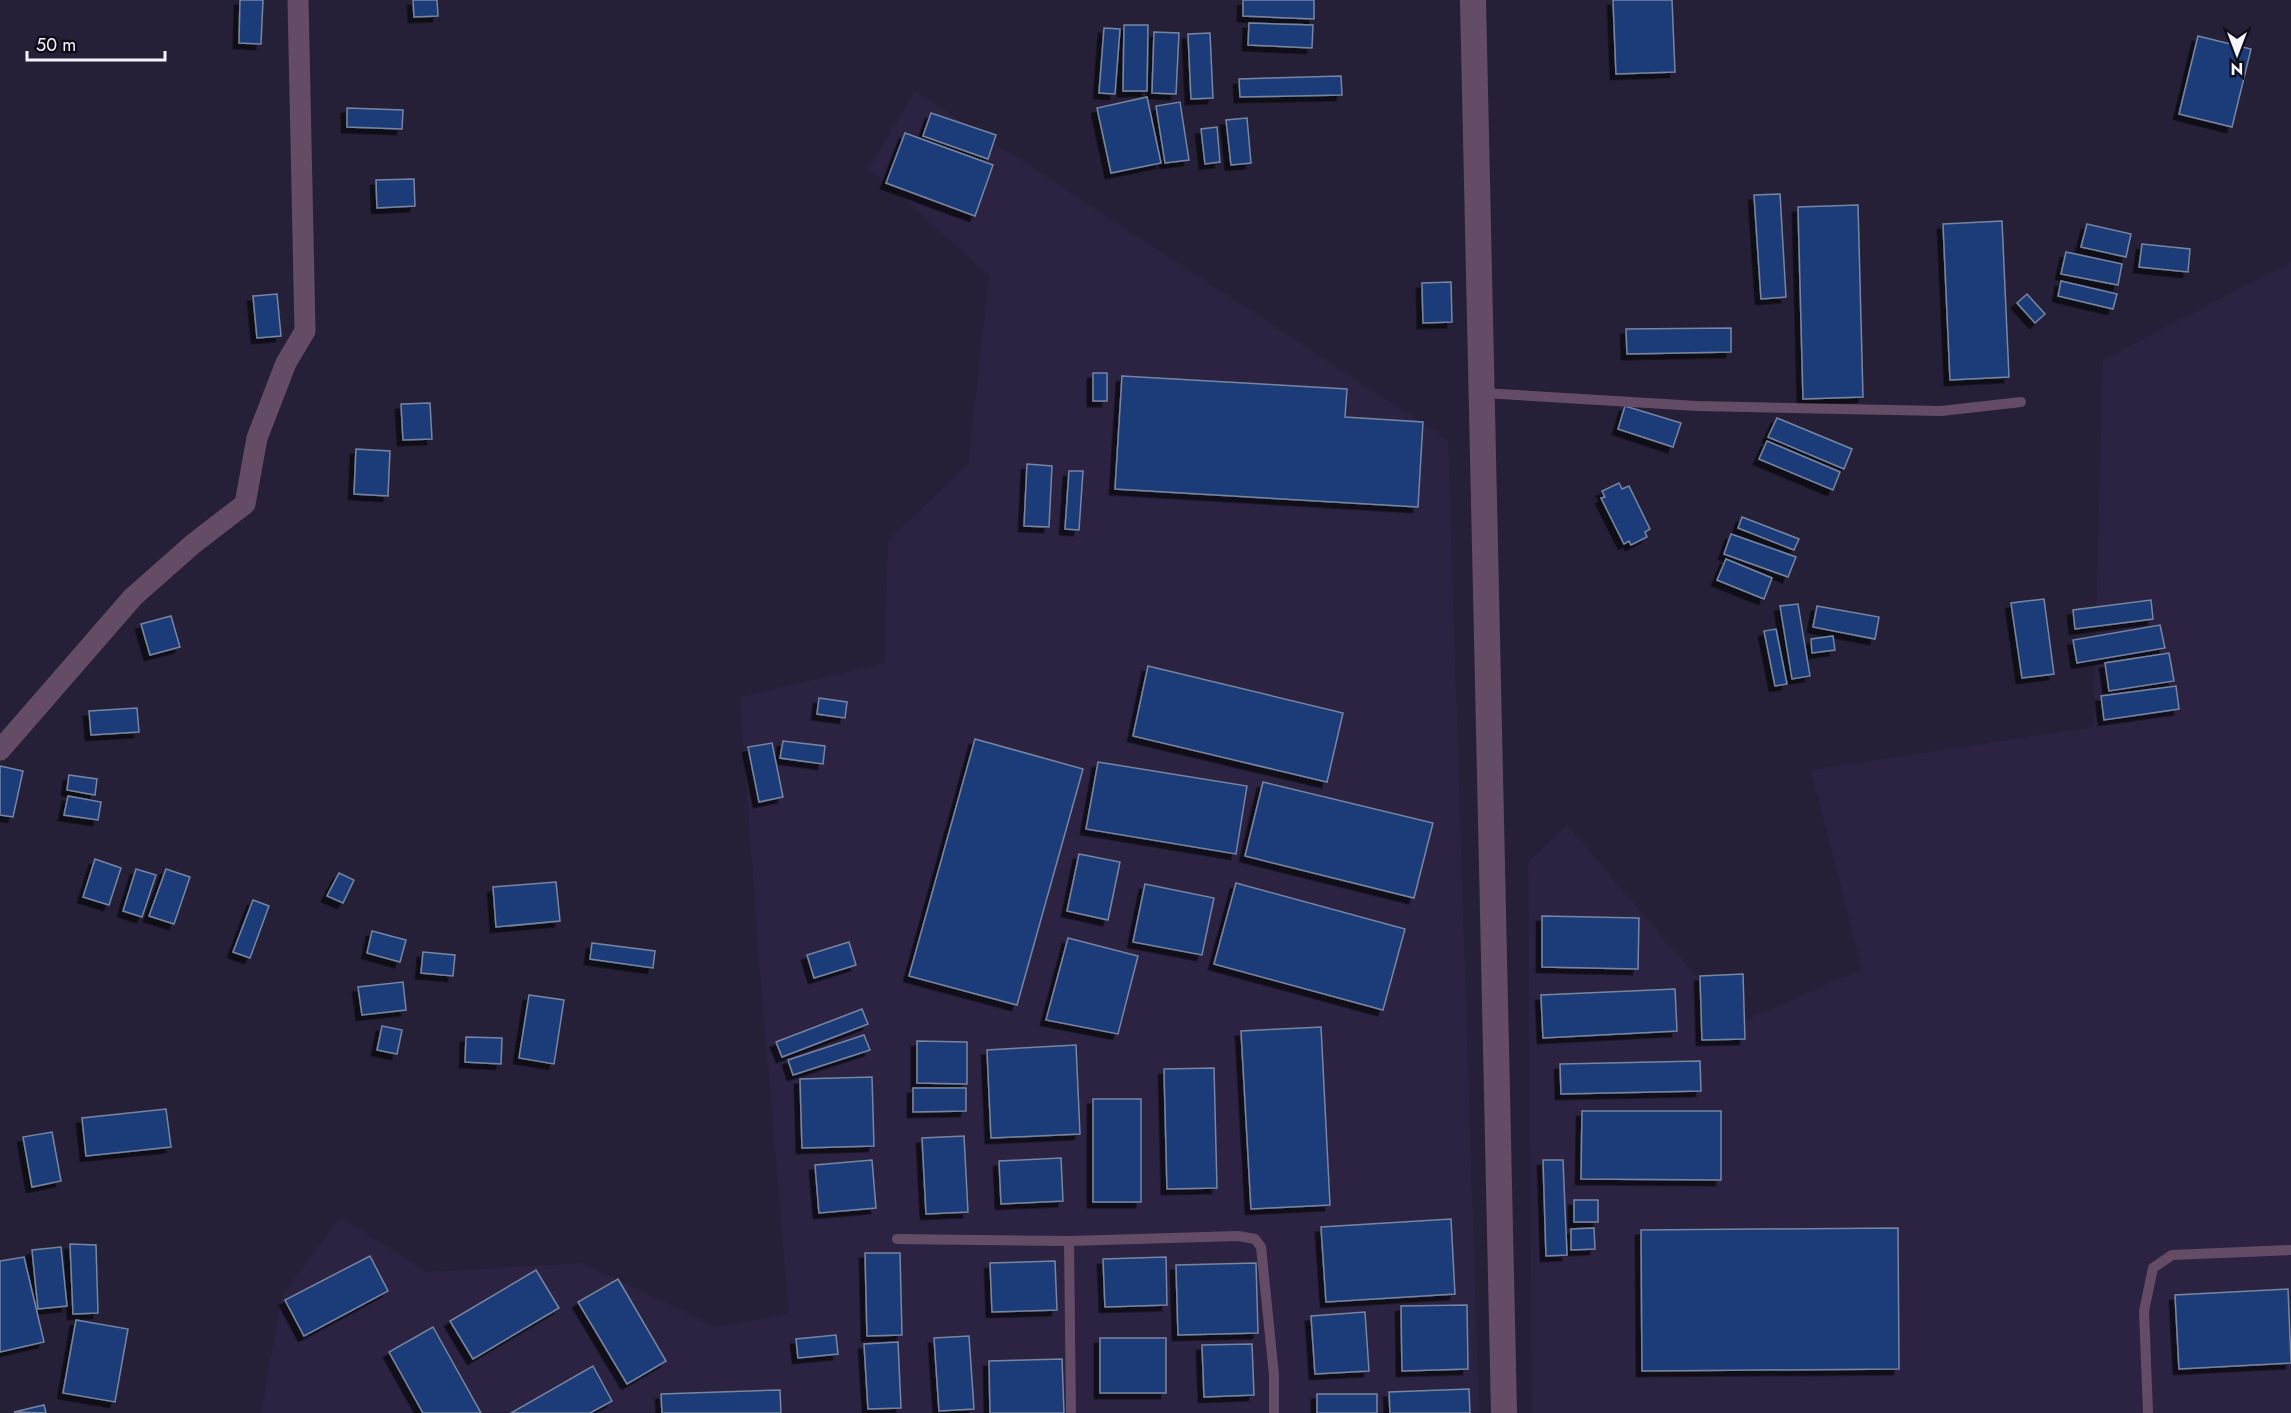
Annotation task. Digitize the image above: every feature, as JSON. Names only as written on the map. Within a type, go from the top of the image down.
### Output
[{"type":"street","points":[[0,750],[133,597],[193,544],[245,504],[257,438],[286,363],[305,331],[298,0]]},
{"type":"street","points":[[1473,0],[1504,1413]]},
{"type":"lane","points":[[1481,393],[1697,406],[1930,411],[2021,402]]},
{"type":"lane","points":[[897,1239],[1069,1241],[1238,1236],[1255,1239],[1262,1247],[1274,1375],[1274,1413]]},
{"type":"lane","points":[[1069,1241],[1071,1413]]},
{"type":"lane","points":[[2148,1413],[2144,1311],[2153,1268],[2172,1255],[2291,1250]]},
{"type":"shaded area","points":[[915,91],[1448,440],[1479,1413],[261,1413],[282,1296],[340,1217],[426,1272],[583,1263],[715,1327],[789,1314],[759,960],[740,697],[885,663],[888,541],[968,464],[989,275],[869,168]]},
{"type":"shaded area","points":[[2291,262],[2291,1413],[1532,1413],[1528,862],[1567,825],[1737,1024],[1862,969],[1811,770],[2093,727],[2103,360]]},
{"type":"building","points":[[240,0],[263,0],[261,44],[239,43]]},
{"type":"building","points":[[413,0],[437,0],[438,16],[414,17]]},
{"type":"building","points":[[1243,0],[1314,0],[1314,19],[1243,16]]},
{"type":"building","points":[[1613,0],[1672,0],[1675,72],[1616,74]]},
{"type":"building","points":[[1249,23],[1313,25],[1312,48],[1248,45]]},
{"type":"building","points":[[1124,25],[1148,25],[1147,91],[1123,91]]},
{"type":"building","points":[[1104,28],[1120,29],[1115,94],[1099,93]]},
{"type":"building","points":[[1154,32],[1179,33],[1176,94],[1152,93]]},
{"type":"building","points":[[1210,33],[1213,98],[1191,99],[1188,34]]},
{"type":"building","points":[[2198,36],[2251,49],[2232,127],[2179,114]]},
{"type":"building","points":[[1341,76],[1342,95],[1240,97],[1239,79]]},
{"type":"building","points":[[1147,97],[1161,163],[1111,173],[1097,108]]},
{"type":"building","points":[[1180,102],[1189,160],[1165,163],[1156,106]]},
{"type":"building","points":[[347,108],[403,110],[402,129],[347,127]]},
{"type":"building","points":[[931,113],[996,135],[988,159],[923,136]]},
{"type":"building","points":[[1247,118],[1251,163],[1231,165],[1226,120]]},
{"type":"building","points":[[1217,127],[1220,162],[1205,164],[1201,129]]},
{"type":"building","points":[[905,133],[993,165],[975,216],[886,183]]},
{"type":"building","points":[[414,179],[415,206],[377,208],[376,180]]},
{"type":"building","points":[[1780,194],[1786,297],[1761,299],[1754,195]]},
{"type":"building","points":[[1858,205],[1863,397],[1803,399],[1798,207]]},
{"type":"building","points":[[2002,221],[2009,377],[1950,380],[1943,224]]},
{"type":"building","points":[[2087,224],[2131,234],[2126,257],[2081,247]]},
{"type":"building","points":[[2142,244],[2190,249],[2188,272],[2139,267]]},
{"type":"building","points":[[2066,252],[2122,264],[2118,285],[2061,274]]},
{"type":"building","points":[[2061,281],[2117,294],[2113,309],[2058,296]]},
{"type":"building","points":[[1451,282],[1452,322],[1423,323],[1422,283]]},
{"type":"building","points":[[277,294],[281,336],[257,338],[253,296]]},
{"type":"building","points":[[2027,294],[2045,314],[2035,323],[2017,303]]},
{"type":"building","points":[[1731,328],[1731,352],[1627,354],[1626,329]]},
{"type":"building","points":[[1093,373],[1107,373],[1107,401],[1093,401]]},
{"type":"building","points":[[1122,376],[1347,389],[1345,417],[1423,422],[1418,507],[1115,489]]},
{"type":"building","points":[[430,403],[432,439],[403,440],[401,404]]},
{"type":"building","points":[[1625,406],[1681,423],[1673,447],[1618,429]]},
{"type":"building","points":[[1777,418],[1852,449],[1844,469],[1768,437]]},
{"type":"building","points":[[1767,441],[1840,472],[1833,490],[1759,459]]},
{"type":"building","points":[[356,449],[390,451],[388,496],[354,494]]},
{"type":"building","points":[[1027,464],[1052,466],[1049,527],[1024,526]]},
{"type":"building","points":[[1069,471],[1083,471],[1079,530],[1065,529]]},
{"type":"building","points":[[1619,483],[1622,489],[1629,486],[1650,529],[1645,532],[1647,537],[1631,545],[1629,541],[1624,544],[1601,498],[1605,497],[1602,491]]},
{"type":"building","points":[[1742,517],[1799,539],[1794,550],[1738,528]]},
{"type":"building","points":[[1731,534],[1796,557],[1788,577],[1724,554]]},
{"type":"building","points":[[1726,559],[1772,578],[1764,599],[1717,580]]},
{"type":"building","points":[[2044,599],[2054,674],[2022,678],[2011,603]]},
{"type":"building","points":[[2151,600],[2153,619],[2075,629],[2073,610]]},
{"type":"building","points":[[1798,604],[1810,676],[1792,679],[1780,606]]},
{"type":"building","points":[[1817,606],[1879,617],[1875,639],[1813,627]]},
{"type":"building","points":[[171,616],[180,647],[150,655],[141,624]]},
{"type":"building","points":[[2160,625],[2165,648],[2077,663],[2073,640]]},
{"type":"building","points":[[1776,629],[1787,684],[1775,686],[1764,631]]},
{"type":"building","points":[[1833,636],[1835,650],[1812,653],[1811,639]]},
{"type":"building","points":[[2169,653],[2174,681],[2109,691],[2105,663]]},
{"type":"building","points":[[1148,666],[1343,713],[1327,782],[1133,736]]},
{"type":"building","points":[[2176,686],[2179,709],[2104,720],[2101,696]]},
{"type":"building","points":[[819,698],[847,702],[845,718],[817,714]]},
{"type":"building","points":[[137,708],[139,732],[91,735],[89,711]]},
{"type":"building","points":[[975,739],[1083,769],[1017,1005],[909,976]]},
{"type":"building","points":[[783,741],[825,746],[823,764],[780,758]]},
{"type":"building","points":[[772,743],[783,797],[759,802],[748,747]]},
{"type":"building","points":[[1098,762],[1247,786],[1236,854],[1086,829]]},
{"type":"building","points":[[0,766],[23,771],[13,817],[0,815]]},
{"type":"building","points":[[69,775],[97,779],[95,795],[67,790]]},
{"type":"building","points":[[1263,782],[1433,823],[1414,898],[1245,856]]},
{"type":"building","points":[[68,796],[101,802],[98,820],[64,815]]},
{"type":"building","points":[[1079,854],[1120,862],[1108,920],[1067,911]]},
{"type":"building","points":[[95,859],[121,868],[109,905],[83,897]]},
{"type":"building","points":[[136,869],[156,875],[142,917],[123,911]]},
{"type":"building","points":[[166,869],[190,877],[174,924],[149,916]]},
{"type":"building","points":[[339,873],[354,880],[343,903],[327,896]]},
{"type":"building","points":[[556,882],[560,921],[496,927],[493,887]]},
{"type":"building","points":[[1236,883],[1405,929],[1383,1010],[1214,964]]},
{"type":"building","points":[[1145,884],[1214,898],[1202,955],[1133,942]]},
{"type":"building","points":[[253,900],[269,906],[250,958],[233,952]]},
{"type":"building","points":[[1542,916],[1639,918],[1638,969],[1542,967]]},
{"type":"building","points":[[372,931],[406,940],[400,962],[367,953]]},
{"type":"building","points":[[1068,938],[1138,956],[1118,1034],[1046,1020]]},
{"type":"building","points":[[849,942],[856,965],[814,978],[807,955]]},
{"type":"building","points":[[592,943],[655,951],[653,968],[590,959]]},
{"type":"building","points":[[423,952],[455,955],[453,976],[421,973]]},
{"type":"building","points":[[1743,974],[1745,1039],[1702,1040],[1700,976]]},
{"type":"building","points":[[403,982],[406,1010],[362,1015],[358,987]]},
{"type":"building","points":[[1675,989],[1677,1031],[1543,1038],[1541,995]]},
{"type":"building","points":[[529,995],[564,1000],[554,1064],[519,1058]]},
{"type":"building","points":[[862,1009],[868,1024],[782,1057],[776,1042]]},
{"type":"building","points":[[382,1026],[402,1030],[397,1054],[377,1050]]},
{"type":"building","points":[[1321,1027],[1330,1205],[1251,1209],[1241,1031]]},
{"type":"building","points":[[864,1035],[870,1050],[793,1075],[788,1060]]},
{"type":"building","points":[[466,1037],[502,1038],[501,1064],[465,1062]]},
{"type":"building","points":[[917,1041],[967,1042],[967,1084],[917,1083]]},
{"type":"building","points":[[1076,1045],[1080,1134],[991,1138],[987,1050]]},
{"type":"building","points":[[1700,1061],[1701,1091],[1561,1094],[1560,1064]]},
{"type":"building","points":[[1214,1068],[1217,1188],[1167,1189],[1164,1069]]},
{"type":"building","points":[[872,1077],[874,1146],[802,1148],[800,1079]]},
{"type":"building","points":[[913,1088],[966,1088],[966,1111],[913,1112]]},
{"type":"building","points":[[1093,1099],[1141,1099],[1141,1202],[1093,1202]]},
{"type":"building","points":[[166,1109],[171,1147],[86,1156],[82,1118]]},
{"type":"building","points":[[1582,1111],[1721,1111],[1721,1180],[1581,1179]]},
{"type":"building","points":[[52,1132],[61,1181],[32,1187],[23,1137]]},
{"type":"building","points":[[964,1136],[968,1212],[926,1214],[922,1138]]},
{"type":"building","points":[[1061,1158],[1063,1201],[1001,1204],[999,1161]]},
{"type":"building","points":[[872,1160],[876,1208],[819,1213],[815,1165]]},
{"type":"building","points":[[1543,1160],[1563,1160],[1567,1255],[1546,1256]]},
{"type":"building","points":[[1574,1200],[1598,1200],[1598,1222],[1574,1222]]},
{"type":"building","points":[[1451,1219],[1455,1294],[1326,1302],[1321,1227]]},
{"type":"building","points":[[1594,1228],[1595,1249],[1571,1250],[1571,1229]]},
{"type":"building","points":[[1898,1228],[1899,1369],[1642,1371],[1641,1230]]},
{"type":"building","points":[[70,1244],[96,1245],[98,1313],[73,1314]]},
{"type":"building","points":[[61,1247],[67,1306],[38,1309],[32,1250]]},
{"type":"building","points":[[865,1253],[900,1253],[902,1335],[867,1336]]},
{"type":"building","points":[[370,1256],[388,1291],[304,1336],[285,1300]]},
{"type":"building","points":[[24,1257],[44,1342],[0,1352],[0,1261]]},
{"type":"building","points":[[1166,1257],[1167,1305],[1105,1307],[1103,1259]]},
{"type":"building","points":[[1055,1261],[1057,1310],[992,1312],[990,1263]]},
{"type":"building","points":[[1256,1263],[1258,1333],[1178,1335],[1176,1265]]},
{"type":"building","points":[[536,1270],[559,1308],[473,1359],[450,1321]]},
{"type":"building","points":[[618,1279],[666,1361],[627,1384],[578,1302]]},
{"type":"building","points":[[2288,1289],[2291,1363],[2179,1369],[2175,1295]]},
{"type":"building","points":[[1467,1305],[1468,1369],[1402,1371],[1401,1306]]},
{"type":"building","points":[[1365,1312],[1369,1371],[1315,1374],[1311,1316]]},
{"type":"building","points":[[76,1320],[128,1329],[115,1402],[63,1393]]},
{"type":"building","points":[[433,1327],[481,1413],[423,1413],[389,1352]]},
{"type":"building","points":[[836,1335],[838,1354],[798,1358],[796,1339]]},
{"type":"building","points":[[969,1336],[974,1409],[939,1411],[934,1338]]},
{"type":"building","points":[[1100,1338],[1166,1338],[1166,1393],[1100,1393]]},
{"type":"building","points":[[898,1342],[901,1408],[868,1409],[864,1344]]},
{"type":"building","points":[[1252,1344],[1254,1395],[1204,1397],[1202,1345]]},
{"type":"building","points":[[1062,1359],[1064,1413],[990,1413],[989,1361]]},
{"type":"building","points":[[593,1366],[612,1401],[590,1413],[511,1413]]},
{"type":"building","points":[[1469,1389],[1470,1413],[1390,1413],[1389,1392]]},
{"type":"building","points":[[780,1390],[781,1413],[662,1413],[661,1394]]},
{"type":"building","points":[[1317,1394],[1377,1394],[1377,1413],[1317,1413]]},
{"type":"building","points":[[44,1405],[46,1413],[14,1412]]}]
